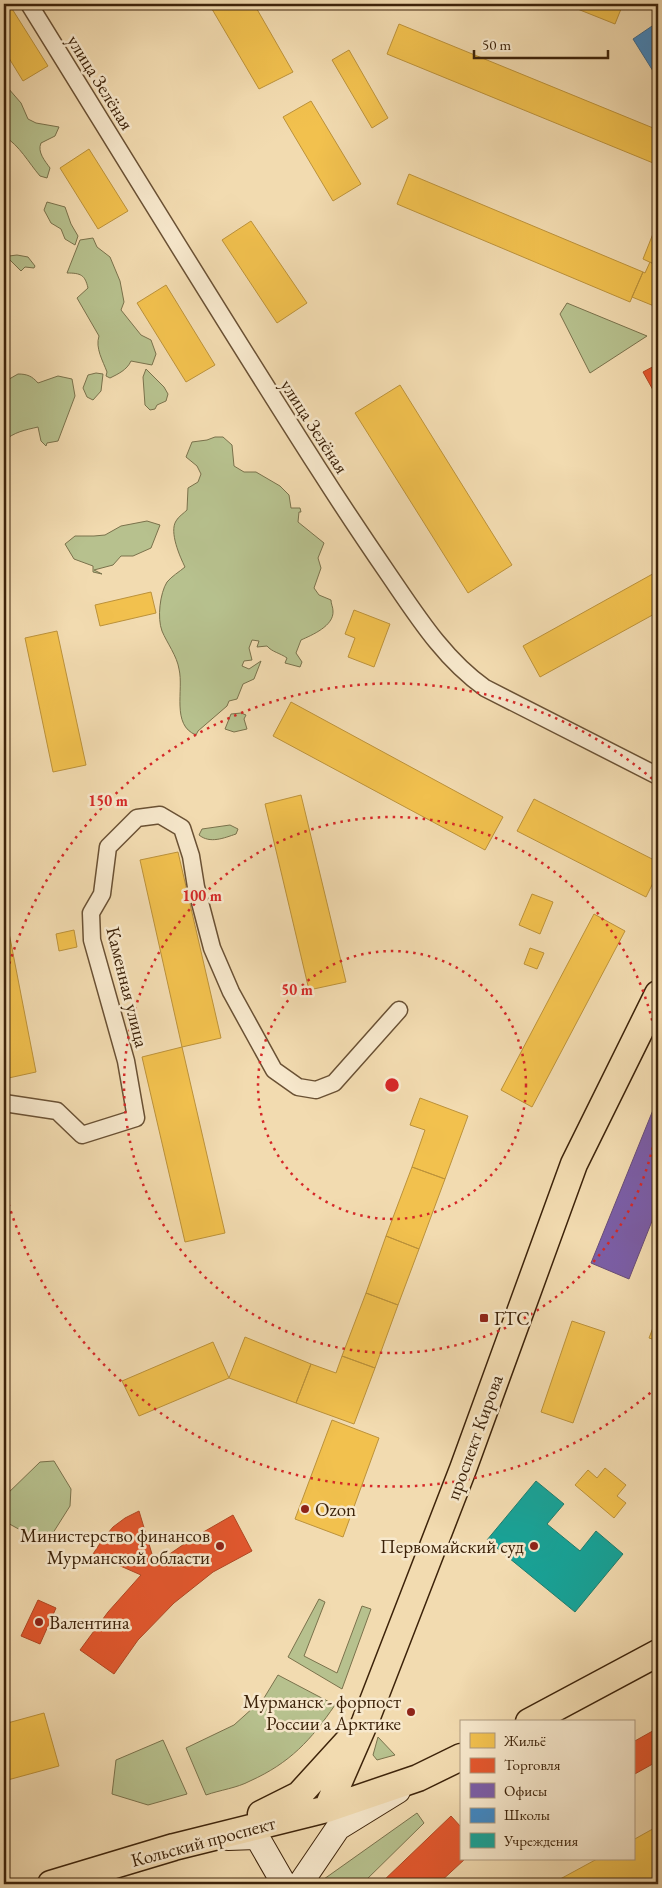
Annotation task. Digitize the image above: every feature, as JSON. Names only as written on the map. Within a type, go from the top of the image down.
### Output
[{"type":"main road","name":"проспект Кирова","points":[[327,1809],[365,1722],[463,1469],[574,1164],[658,994]]},
{"type":"main road","points":[[534,1720],[658,1653]]},
{"type":"main road","points":[[209,1838],[299,1795],[365,1722]]},
{"type":"main road","name":"Кольский проспект","points":[[51,1884],[174,1847],[327,1809],[418,1778],[460,1757]]},
{"type":"street","name":"улица Зелёная","points":[[29,4],[258,375],[344,508],[420,621],[443,651],[469,677],[484,688],[658,776]]},
{"type":"street","name":"Каменная улица","points":[[4,1103],[56,1111],[82,1135],[136,1118],[126,1061],[92,940],[92,913],[102,894],[108,847],[137,818],[160,815],[182,828],[191,856],[196,887],[212,948],[231,992],[274,1070],[298,1087],[316,1090],[334,1083],[399,1010]]},
{"type":"street","points":[[298,1884],[338,1828],[418,1778]]},
{"type":"street","name":"проспект Кирова","points":[[298,1884],[327,1809]]},
{"type":"street","points":[[209,1838],[257,1837],[284,1884]]},
{"type":"green space","points":[[4,80],[8,88],[21,103],[28,119],[36,123],[59,127],[55,136],[41,143],[40,146],[42,156],[50,168],[47,178],[40,176],[19,149],[4,136]]},
{"type":"green space","points":[[47,202],[65,207],[78,236],[75,245],[65,239],[61,229],[51,223],[44,210]]},
{"type":"green space","points":[[93,238],[97,247],[110,257],[120,281],[124,302],[121,310],[141,335],[151,340],[156,354],[152,365],[131,361],[125,369],[110,378],[106,376],[107,372],[99,350],[99,336],[77,298],[88,288],[85,280],[79,274],[67,273],[80,240]]},
{"type":"green space","points":[[9,256],[28,257],[35,266],[34,268],[25,267],[21,271],[8,258]]},
{"type":"green space","points":[[567,303],[647,336],[590,373],[560,314]]},
{"type":"green space","points":[[146,369],[164,387],[168,394],[166,401],[157,405],[155,409],[150,410],[145,405],[143,377]]},
{"type":"green space","points":[[18,374],[29,376],[38,383],[58,376],[72,379],[75,396],[58,441],[47,443],[46,446],[41,441],[38,427],[16,433],[4,441],[4,382]]},
{"type":"green space","points":[[103,374],[101,391],[93,400],[87,397],[83,388],[88,375]]},
{"type":"green space","points":[[223,437],[232,445],[234,466],[244,472],[256,472],[280,486],[289,495],[291,508],[300,508],[301,512],[299,512],[298,522],[324,543],[318,558],[321,568],[314,588],[319,595],[331,600],[333,611],[330,621],[326,625],[316,633],[301,640],[296,653],[302,662],[300,667],[285,663],[287,658],[267,646],[257,647],[259,641],[252,640],[249,648],[252,660],[244,661],[242,666],[249,669],[261,661],[254,679],[243,684],[237,699],[229,701],[227,706],[198,731],[196,735],[188,730],[181,715],[179,669],[160,626],[160,606],[167,582],[185,567],[174,538],[174,526],[187,510],[188,488],[198,482],[201,474],[197,466],[186,457],[192,442]]},
{"type":"green space","points":[[147,521],[160,525],[151,548],[133,556],[121,556],[113,565],[94,570],[102,574],[93,572],[93,566],[74,559],[65,544],[75,536],[105,535],[121,526]]},
{"type":"green space","points":[[241,713],[246,715],[244,719],[247,729],[234,732],[225,729],[231,714]]},
{"type":"green space","points":[[230,825],[238,829],[236,834],[212,840],[199,835],[202,829]]},
{"type":"green space","points":[[54,1461],[71,1489],[70,1506],[46,1544],[4,1521],[4,1497],[40,1462]]},
{"type":"green space","points":[[319,1599],[325,1602],[304,1656],[337,1673],[362,1606],[371,1609],[342,1689],[288,1657]]},
{"type":"green space","points":[[278,1675],[335,1705],[308,1740],[277,1766],[245,1783],[206,1795],[186,1748],[234,1725],[264,1698]]},
{"type":"green space","points":[[378,1737],[395,1755],[377,1760],[373,1755]]},
{"type":"green space","points":[[163,1740],[187,1794],[148,1805],[112,1794],[116,1760]]},
{"type":"green space","points":[[417,1813],[424,1823],[362,1884],[317,1884]]},
{"type":"building: Жильё","points":[[4,4],[9,4],[48,66],[23,81],[4,50]]},
{"type":"building: Жильё","points":[[209,4],[254,4],[293,72],[259,89]]},
{"type":"building: Жильё","points":[[565,4],[623,4],[615,24]]},
{"type":"building: Жильё","points":[[399,24],[658,130],[658,165],[387,54]]},
{"type":"building: Жильё","points":[[349,50],[388,118],[372,128],[332,60]]},
{"type":"building: Жильё","points":[[311,101],[361,184],[333,201],[283,117]]},
{"type":"building: Жильё","points":[[89,149],[128,211],[98,229],[60,168]]},
{"type":"building: Жильё","points":[[409,174],[643,272],[630,302],[397,204]]},
{"type":"building: Жильё","points":[[251,221],[307,303],[277,323],[222,240]]},
{"type":"building: Жильё","points":[[658,221],[658,266],[643,259]]},
{"type":"building: Жильё","points":[[650,262],[658,266],[658,295],[654,306],[632,297],[643,272],[645,273]]},
{"type":"building: Жильё","points":[[166,285],[215,365],[186,382],[137,303]]},
{"type":"building: Жильё","points":[[400,385],[512,565],[468,593],[355,413]]},
{"type":"building: Жильё","points":[[658,571],[658,612],[540,677],[523,646]]},
{"type":"building: Жильё","points":[[151,592],[156,613],[100,626],[95,605]]},
{"type":"building: Жильё","points":[[354,610],[390,624],[374,667],[348,657],[355,638],[345,634]]},
{"type":"building: Жильё","points":[[57,631],[86,765],[53,772],[25,638]]},
{"type":"building: Жильё","points":[[291,702],[503,817],[485,850],[273,736]]},
{"type":"building: Жильё","points":[[301,795],[346,982],[309,990],[265,804]]},
{"type":"building: Жильё","points":[[534,799],[658,862],[658,873],[646,897],[517,831]]},
{"type":"building: Жильё","points":[[178,852],[221,1038],[182,1047],[140,860]]},
{"type":"building: Жильё","points":[[532,894],[553,902],[540,934],[519,925]]},
{"type":"building: Жильё","points":[[4,907],[36,1072],[4,1079]]},
{"type":"building: Жильё","points":[[594,914],[625,931],[532,1107],[501,1090]]},
{"type":"building: Жильё","points":[[74,930],[77,947],[59,951],[56,934]]},
{"type":"building: Жильё","points":[[530,948],[544,953],[537,969],[524,964]]},
{"type":"building: Жильё","points":[[182,1047],[225,1233],[185,1242],[142,1057]]},
{"type":"building: Жильё","points":[[420,1098],[468,1116],[445,1179],[412,1167],[425,1130],[410,1125]]},
{"type":"building: Жильё","points":[[412,1167],[445,1179],[419,1249],[386,1236]]},
{"type":"building: Жильё","points":[[386,1236],[419,1249],[398,1305],[366,1293]]},
{"type":"building: Жильё","points":[[366,1293],[398,1305],[375,1368],[342,1356]]},
{"type":"building: Жильё","points":[[658,1315],[658,1341],[649,1338]]},
{"type":"building: Жильё","points":[[572,1321],[605,1332],[573,1423],[541,1412]]},
{"type":"building: Жильё","points":[[245,1337],[311,1364],[296,1403],[229,1378]]},
{"type":"building: Жильё","points":[[213,1342],[229,1378],[139,1416],[122,1381]]},
{"type":"building: Жильё","points":[[342,1356],[375,1368],[354,1424],[296,1403],[311,1364],[336,1373]]},
{"type":"building: Жильё","points":[[332,1420],[379,1438],[343,1537],[295,1519]]},
{"type":"building: Жильё","points":[[605,1468],[626,1485],[617,1496],[626,1503],[614,1518],[575,1485],[588,1470],[597,1478]]},
{"type":"building: Жильё","points":[[44,1713],[59,1766],[4,1781],[4,1724]]},
{"type":"building: Жильё","points":[[658,1826],[658,1875],[642,1884],[551,1884],[595,1860],[634,1860],[634,1839]]},
{"type":"building: Торговля","points":[[658,364],[658,399],[643,372]]},
{"type":"building: Торговля","points":[[139,1511],[155,1564],[193,1538],[233,1515],[252,1551],[213,1572],[174,1603],[138,1640],[114,1674],[80,1650],[108,1612],[141,1575],[93,1554],[113,1527]]},
{"type":"building: Торговля","name":"Валентина","points":[[38,1600],[56,1608],[40,1644],[21,1636]]},
{"type":"building: Торговля","points":[[658,1728],[658,1761],[634,1774],[634,1741]]},
{"type":"building: Торговля","points":[[451,1816],[460,1826],[460,1860],[464,1860],[438,1884],[380,1884]]},
{"type":"building: Офисы","points":[[653,1110],[658,1112],[658,1206],[629,1279],[591,1263]]},
{"type":"building: Школы","points":[[658,22],[658,68],[653,71],[633,39]]},
{"type":"building: Учреждения","name":"Первомайский суд","points":[[536,1481],[564,1504],[547,1524],[580,1551],[596,1531],[623,1554],[575,1612],[487,1540]]},
{"type":"place","name":"ГТС","points":[[484,1318]]},
{"type":"place","name":"Ozon","points":[[305,1509]]},
{"type":"place","name":"Министерство финансов Мурманской области","points":[[220,1546]]},
{"type":"place","name":"Первомайский суд","points":[[534,1546]]},
{"type":"place","name":"Валентина","points":[[39,1622]]},
{"type":"place","name":"Мурманск - форпост России а Арктике","points":[[411,1712]]}]
